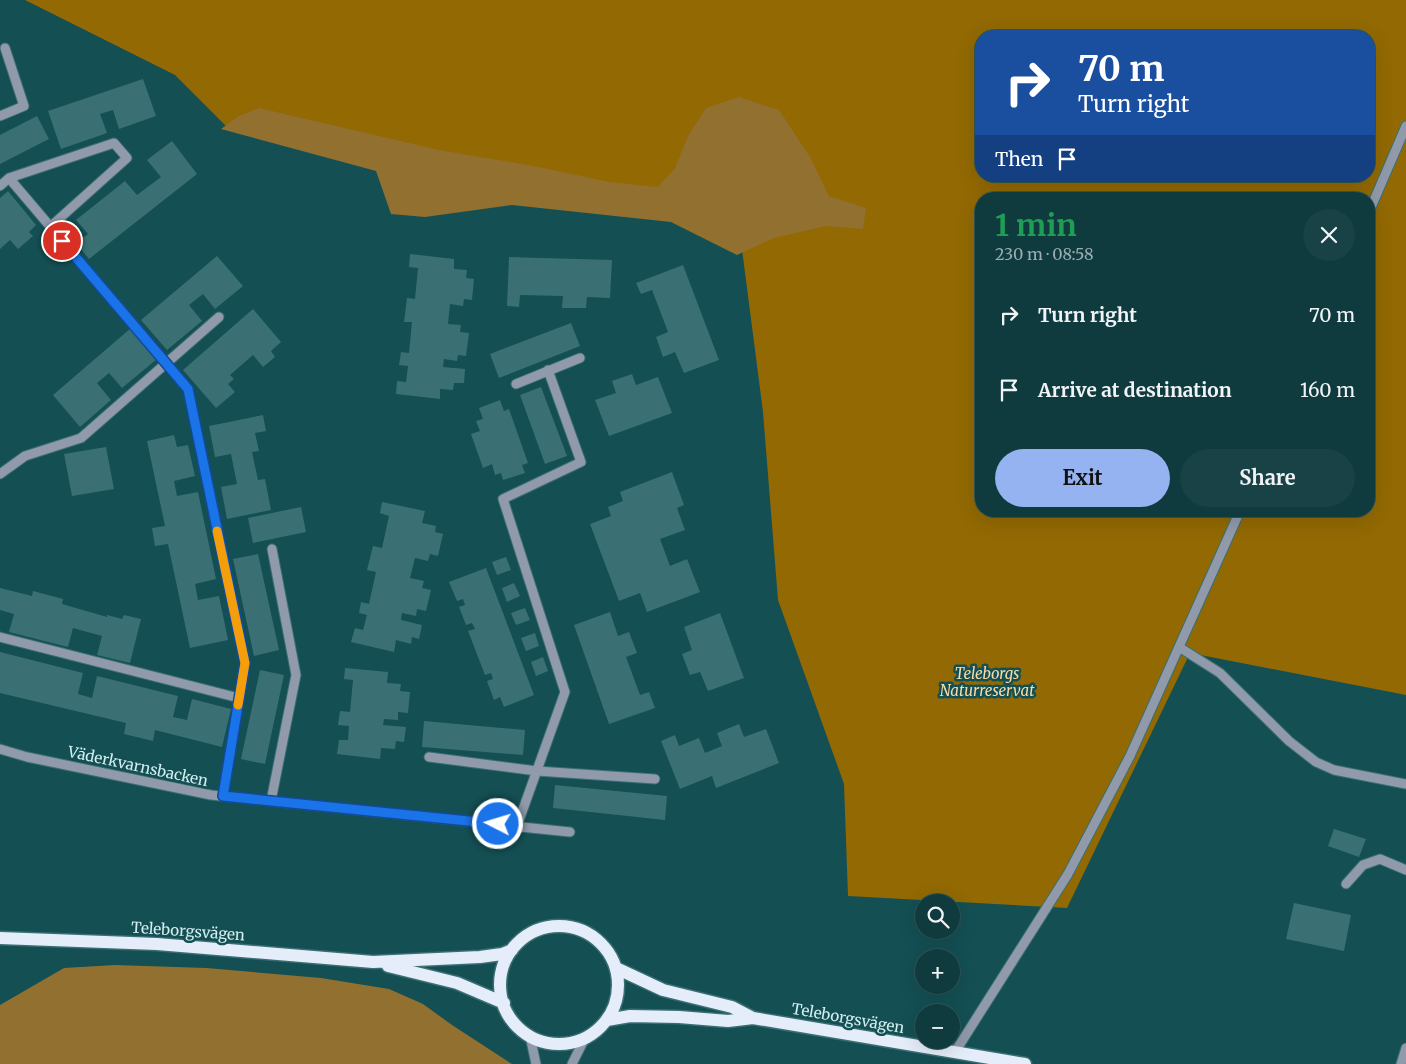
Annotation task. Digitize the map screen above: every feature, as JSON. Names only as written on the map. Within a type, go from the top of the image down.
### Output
[{"type":"main road","points":[[556,926],[569,926],[582,930],[599,940],[611,956],[616,968],[618,995],[614,1008],[607,1020],[585,1038],[572,1042],[558,1044],[544,1042],[530,1036],[514,1022],[504,1004],[500,990],[505,962],[520,940],[537,930],[556,926]]},
{"type":"main road","name":"Teleborgsvägen","points":[[0,938],[157,944],[373,962],[480,957],[502,954],[512,950]]},
{"type":"main road","name":"Teleborgsvägen","points":[[373,962],[457,983],[504,1004]]},
{"type":"main road","name":"Teleborgsvägen","points":[[616,968],[663,990],[732,1007],[753,1018]]},
{"type":"main road","name":"Teleborgsvägen","points":[[607,1020],[630,1016],[728,1021],[753,1018],[1025,1064]]},
{"type":"street","points":[[0,116],[24,106],[2,49],[14,45]]},
{"type":"street","points":[[1375,198],[1406,126]]},
{"type":"street","points":[[0,186],[9,178],[114,143],[127,158],[50,227]]},
{"type":"street","points":[[9,178],[188,389],[245,663],[223,796]]},
{"type":"street","points":[[0,474],[25,456],[81,438],[219,317]]},
{"type":"street","points":[[516,384],[580,358]]},
{"type":"street","points":[[517,826],[565,692],[503,499],[581,462],[548,370]]},
{"type":"street","points":[[954,1052],[1068,874],[1130,756],[1237,517]]},
{"type":"street","points":[[271,801],[296,675],[272,549]]},
{"type":"street","points":[[0,637],[239,698]]},
{"type":"street","points":[[1179,647],[1220,673],[1290,741],[1316,762],[1334,770],[1406,784]]},
{"type":"street","name":"Väderkvarnsbacken","points":[[0,749],[27,757],[223,796],[570,832]]},
{"type":"street","points":[[429,757],[537,771],[655,779]]},
{"type":"street","points":[[1346,884],[1363,865],[1380,860],[1406,870]]},
{"type":"street","points":[[530,1036],[536,1064]]},
{"type":"street","points":[[572,1064],[585,1038]]},
{"type":"street","points":[[1402,1064],[1406,1048]]},
{"type":"green space","name":"Teleborgs Naturreservat","points":[[25,0],[1406,0],[1406,695],[1190,653],[1067,908],[960,902],[960,894],[915,894],[915,900],[848,896],[844,784],[778,600],[763,412],[739,226],[231,131],[175,75]]},
{"type":"shaded area","points":[[739,97],[779,110],[810,157],[829,196],[866,208],[863,229],[826,226],[774,238],[737,255],[671,222],[512,205],[425,217],[391,214],[376,171],[221,129],[239,116],[259,108],[439,150],[534,166],[609,182],[658,187],[675,168],[688,136],[706,108]]},
{"type":"shaded area","points":[[115,965],[206,968],[321,978],[389,989],[423,1004],[512,1064],[0,1064],[0,1005],[64,968]]},
{"type":"building","points":[[143,79],[156,116],[119,129],[113,110],[100,114],[107,133],[61,149],[48,111]]},
{"type":"building","points":[[37,116],[49,139],[0,164],[0,135]]},
{"type":"building","points":[[172,141],[197,174],[89,259],[76,243],[88,234],[76,220],[125,181],[137,195],[161,177],[147,160]]},
{"type":"building","points":[[8,191],[36,225],[29,232],[33,236],[18,249],[10,240],[0,249],[0,198]]},
{"type":"building","points":[[410,254],[454,259],[454,269],[467,270],[466,278],[474,279],[472,300],[464,299],[463,306],[450,304],[448,324],[461,325],[460,332],[469,333],[466,356],[458,355],[457,361],[444,359],[443,367],[465,369],[464,383],[454,383],[453,390],[440,389],[440,399],[396,394],[397,381],[406,382],[408,366],[399,365],[401,352],[409,353],[412,322],[404,322],[407,298],[415,299],[418,268],[409,267]]},
{"type":"building","points":[[217,256],[243,286],[215,309],[203,294],[189,305],[202,321],[167,350],[141,320]]},
{"type":"building","points":[[509,257],[612,260],[610,298],[587,297],[586,308],[562,308],[563,296],[520,295],[519,307],[507,306]]},
{"type":"building","points":[[683,265],[719,360],[684,373],[675,352],[663,357],[656,337],[668,332],[652,290],[641,294],[636,283]]},
{"type":"building","points":[[253,309],[281,342],[271,351],[275,357],[263,367],[253,355],[230,375],[234,379],[228,384],[235,392],[216,408],[183,370]]},
{"type":"building","points":[[571,323],[580,346],[499,378],[490,354]]},
{"type":"building","points":[[131,328],[157,359],[122,388],[109,373],[97,383],[111,400],[80,427],[53,395]]},
{"type":"building","points":[[632,374],[636,385],[658,377],[672,413],[609,436],[595,400],[616,393],[612,381]]},
{"type":"building","points":[[541,387],[567,456],[545,464],[520,395]]},
{"type":"building","points":[[500,400],[504,411],[509,409],[528,463],[522,465],[525,473],[503,480],[501,473],[495,475],[492,464],[483,468],[471,434],[480,431],[476,421],[483,419],[479,408]]},
{"type":"building","points":[[263,415],[266,431],[255,433],[259,451],[252,452],[258,480],[265,479],[271,510],[227,519],[221,487],[237,484],[231,454],[215,457],[209,426]]},
{"type":"building","points":[[174,435],[177,447],[188,445],[195,476],[174,481],[177,496],[198,492],[216,579],[195,584],[198,600],[219,596],[228,640],[190,648],[168,544],[155,546],[152,528],[165,526],[147,441]]},
{"type":"building","points":[[106,447],[114,489],[72,496],[64,454]]},
{"type":"building","points":[[672,472],[684,505],[677,508],[685,530],[660,539],[670,566],[687,559],[700,592],[647,612],[640,593],[619,601],[590,524],[611,516],[608,507],[623,501],[620,492]]},
{"type":"building","points":[[382,502],[425,511],[422,523],[436,526],[435,532],[443,534],[438,556],[430,554],[428,561],[415,558],[410,578],[424,581],[422,588],[431,590],[426,611],[417,609],[416,616],[402,613],[401,620],[422,625],[419,639],[412,637],[411,644],[396,640],[394,652],[351,642],[355,628],[363,630],[367,615],[359,613],[361,602],[369,604],[376,572],[367,570],[373,546],[382,548],[389,516],[380,513]]},
{"type":"building","points":[[301,507],[306,532],[253,543],[248,518]]},
{"type":"building","points":[[258,554],[279,650],[254,656],[233,559]]},
{"type":"building","points":[[506,557],[511,570],[497,575],[492,562]]},
{"type":"building","points":[[486,568],[534,695],[504,707],[500,697],[494,700],[487,681],[493,679],[491,673],[485,675],[468,631],[475,629],[472,623],[466,625],[459,607],[465,605],[463,599],[457,601],[449,582]]},
{"type":"building","points":[[514,583],[520,596],[507,602],[502,588]]},
{"type":"building","points":[[0,588],[32,596],[33,591],[63,599],[62,604],[107,617],[107,615],[122,619],[124,615],[141,619],[130,663],[97,655],[102,636],[73,628],[68,647],[9,632],[14,614],[0,610]]},
{"type":"building","points":[[525,608],[530,620],[516,625],[511,613]]},
{"type":"building","points":[[610,612],[618,636],[629,632],[637,653],[626,657],[640,695],[649,692],[655,708],[609,724],[574,625]]},
{"type":"building","points":[[720,613],[744,678],[708,691],[700,672],[690,675],[682,654],[692,650],[684,627]]},
{"type":"building","points":[[535,633],[539,646],[526,651],[521,638]]},
{"type":"building","points":[[0,652],[83,673],[78,694],[92,698],[97,676],[178,696],[173,717],[187,720],[192,699],[231,709],[222,747],[155,730],[153,741],[124,734],[126,723],[0,693]]},
{"type":"building","points":[[543,657],[548,671],[536,676],[531,662]]},
{"type":"building","points":[[345,668],[388,672],[387,683],[401,684],[400,691],[410,692],[408,713],[398,712],[398,720],[384,719],[383,725],[406,727],[404,742],[396,741],[395,749],[381,748],[380,759],[337,754],[339,740],[348,740],[349,726],[338,725],[340,711],[350,712],[353,680],[344,679]]},
{"type":"building","points":[[260,670],[284,675],[265,764],[241,759]]},
{"type":"building","points":[[424,721],[525,730],[523,755],[422,747]]},
{"type":"building","points":[[739,724],[744,737],[766,729],[779,763],[716,788],[712,776],[680,789],[661,741],[675,735],[679,746],[699,738],[705,753],[722,746],[717,733]]},
{"type":"building","points":[[555,785],[667,796],[665,820],[553,808]]},
{"type":"building","points":[[1334,829],[1366,839],[1359,857],[1328,846]]},
{"type":"building","points":[[1294,903],[1351,915],[1344,951],[1286,939]]},
{"type":"slow traffic","points":[[217,531],[245,663],[238,705]]},
{"type":"route","points":[[62,241],[188,389],[245,663],[223,796],[498,824]]}]
